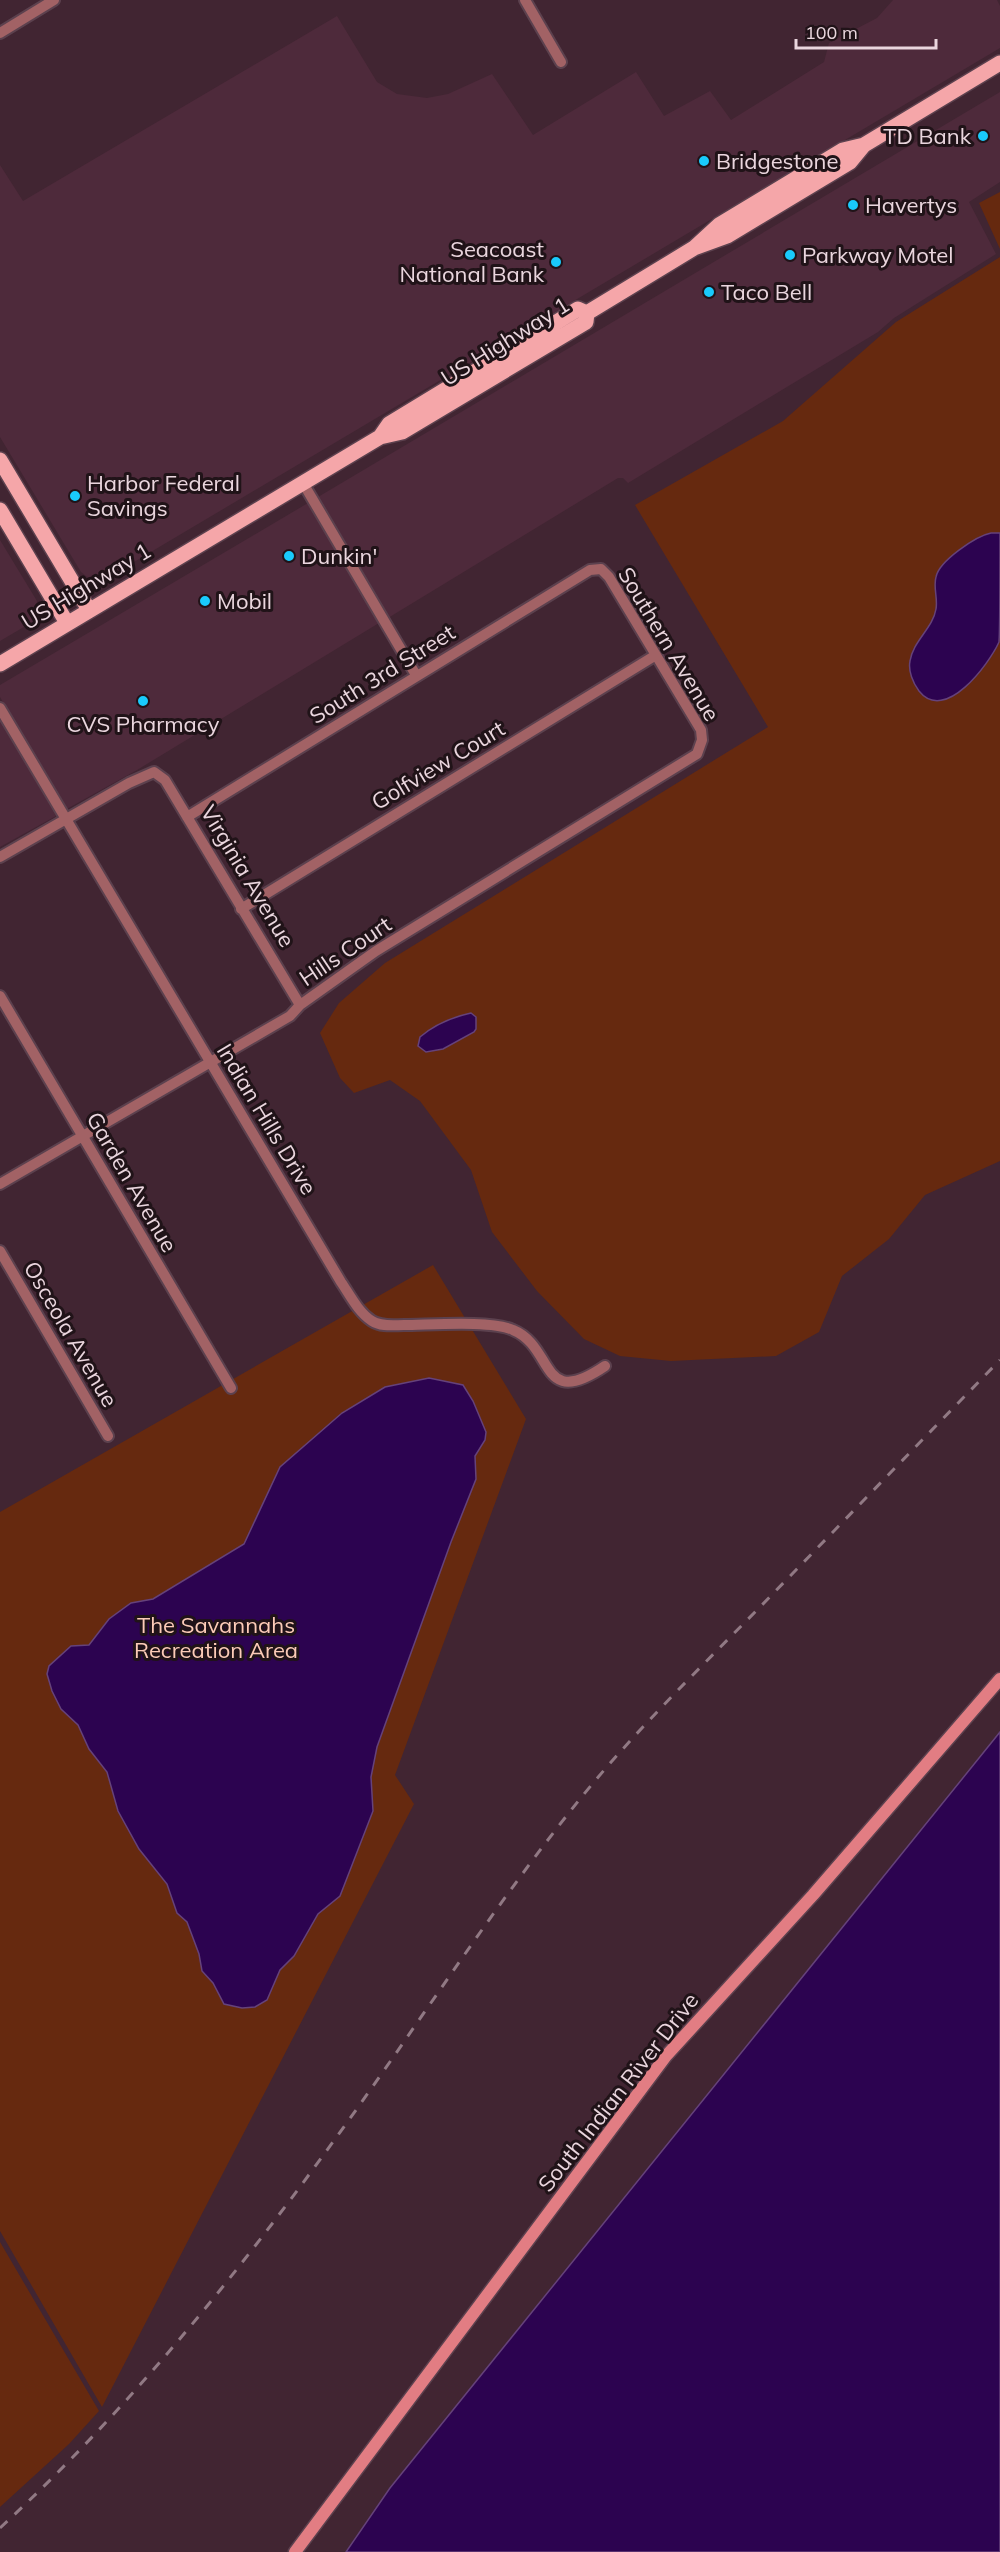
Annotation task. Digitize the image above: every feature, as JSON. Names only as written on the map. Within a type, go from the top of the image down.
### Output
[{"type":"main road","name":"US Highway 1","points":[[0,664],[380,437],[402,432],[586,322],[587,313],[694,248],[719,225],[843,150],[864,145],[1000,63]]},
{"type":"main road","points":[[0,460],[89,610]]},
{"type":"main road","points":[[0,510],[67,623]]},
{"type":"main road","name":"South Indian River Drive","points":[[295,2552],[666,2056],[813,1895],[1000,1679]]},
{"type":"street","points":[[0,33],[54,0]]},
{"type":"street","points":[[525,0],[561,62]]},
{"type":"street","points":[[303,483],[416,675]]},
{"type":"street","name":"South 3rd Street","points":[[187,817],[590,570],[601,569]]},
{"type":"street","name":"Southern Avenue","points":[[601,569],[609,578],[701,730],[702,740]]},
{"type":"street","name":"Golfview Court","points":[[241,909],[656,655]]},
{"type":"street","name":"Indian Hills Drive","points":[[0,708],[64,820],[363,1315],[375,1323],[390,1325],[482,1325],[513,1329],[529,1341],[553,1377],[565,1381],[579,1381],[605,1366]]},
{"type":"street","name":"Hills Court","points":[[0,1184],[290,1016],[300,1005],[376,951],[697,754],[702,740]]},
{"type":"street","name":"Virginia Avenue","points":[[64,820],[129,783],[154,772],[165,780],[300,1005]]},
{"type":"street","points":[[0,857],[64,820]]},
{"type":"street","name":"Garden Avenue","points":[[0,996],[231,1388]]},
{"type":"street","name":"Osceola Avenue","points":[[0,1251],[108,1436]]},
{"type":"shaded area","points":[[893,0],[997,0],[1000,6],[1000,48],[107,578],[92,581],[81,572],[0,437],[0,165],[23,201],[337,16],[377,82],[397,94],[427,98],[448,94],[492,74],[533,135],[636,72],[664,116],[710,91],[731,120],[824,62],[829,43],[877,18]]},
{"type":"shaded area","points":[[1000,92],[1000,182],[969,202],[996,254],[894,318],[878,332],[628,483],[623,478],[618,478],[388,618],[318,497]]},
{"type":"shaded area","points":[[308,503],[379,623],[137,770],[65,810],[0,697],[0,685]]},
{"type":"shaded area","points":[[991,533],[1000,533],[999,642],[986,664],[965,687],[953,696],[941,700],[929,699],[919,691],[915,684],[910,673],[910,665],[915,647],[934,616],[936,577],[944,564],[959,550]]},
{"type":"shaded area","points":[[0,540],[37,601],[34,621],[0,641]]},
{"type":"shaded area","points":[[0,719],[56,816],[0,847]]},
{"type":"shaded area","points":[[471,1013],[476,1017],[474,1032],[443,1049],[426,1052],[418,1046],[420,1037],[431,1029],[451,1019]]},
{"type":"shaded area","points":[[429,1378],[463,1385],[473,1401],[486,1432],[485,1440],[475,1456],[476,1479],[377,1747],[371,1777],[373,1811],[340,1896],[318,1914],[294,1956],[280,1970],[267,2000],[255,2007],[242,2008],[224,2004],[213,1983],[202,1971],[199,1954],[187,1922],[177,1913],[167,1884],[139,1849],[118,1811],[107,1772],[89,1749],[78,1725],[61,1709],[47,1674],[49,1666],[71,1646],[89,1645],[109,1619],[131,1603],[153,1599],[244,1544],[280,1467],[342,1413],[385,1387]]},
{"type":"shaded area","points":[[1000,1732],[1000,2552],[346,2552],[390,2488]]},
{"type":"green space","points":[[1000,192],[1000,249],[979,203]]},
{"type":"green space","points":[[1000,257],[1000,1161],[925,1195],[889,1239],[842,1276],[819,1332],[776,1356],[671,1361],[620,1356],[584,1339],[537,1291],[492,1232],[471,1170],[420,1101],[390,1080],[354,1093],[340,1078],[320,1033],[339,1003],[385,963],[768,727],[635,505],[783,421],[896,322]]},
{"type":"green space","name":"The Savannahs Recreation Area","points":[[433,1265],[526,1419],[395,1775],[414,1804],[102,2407],[0,2231],[0,1512]]},
{"type":"green space","points":[[0,2242],[99,2411],[69,2444],[0,2507]]},
{"type":"railway","points":[[0,2528],[92,2437],[179,2340],[220,2290],[367,2095],[508,1893],[612,1761],[1000,1360]]},
{"type":"place","name":"TD Bank","points":[[983,136]]},
{"type":"place","name":"Bridgestone","points":[[704,161]]},
{"type":"place","name":"Havertys","points":[[853,205]]},
{"type":"place","name":"Parkway Motel","points":[[790,255]]},
{"type":"place","name":"Seacoast National Bank","points":[[556,262]]},
{"type":"place","name":"Taco Bell","points":[[709,292]]},
{"type":"place","name":"Harbor Federal Savings","points":[[75,496]]},
{"type":"place","name":"Dunkin'","points":[[289,556]]},
{"type":"place","name":"Mobil","points":[[205,601]]},
{"type":"place","name":"CVS Pharmacy","points":[[143,701]]}]
